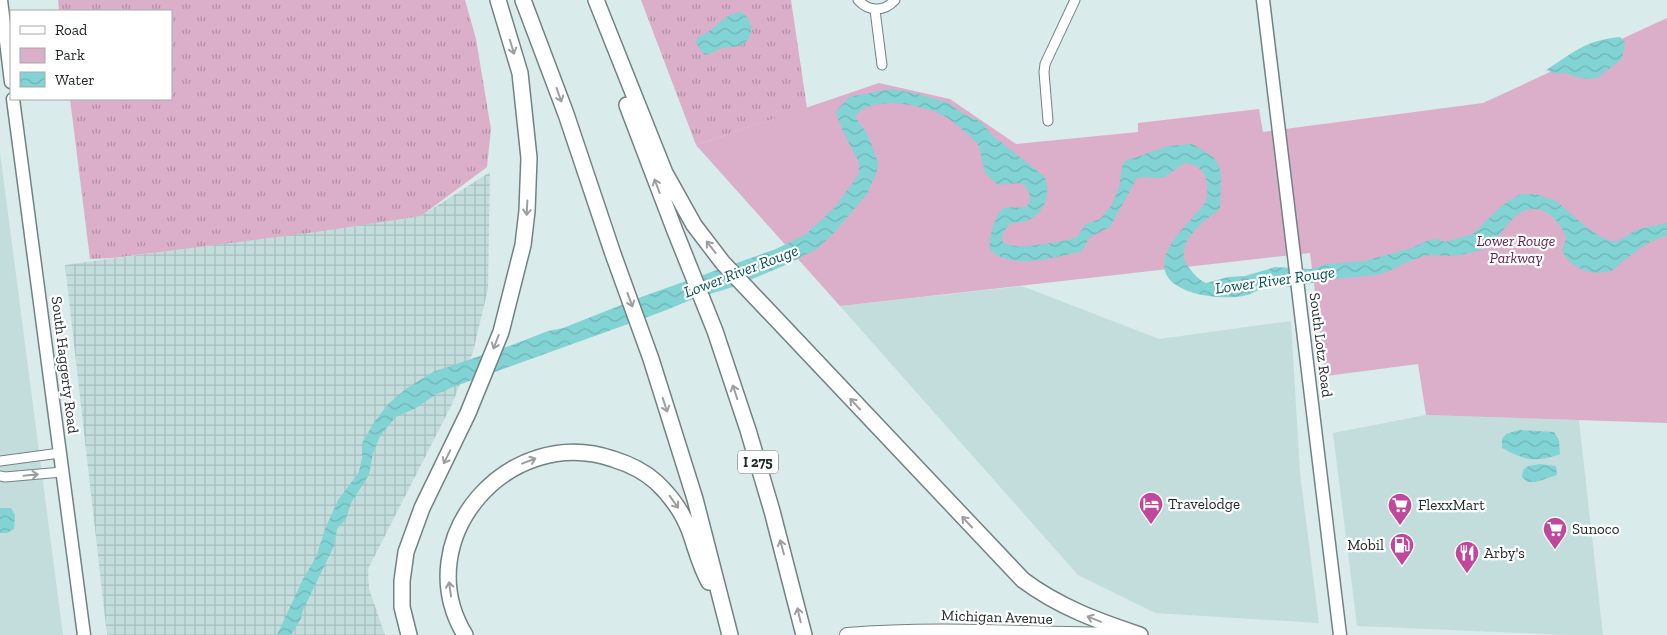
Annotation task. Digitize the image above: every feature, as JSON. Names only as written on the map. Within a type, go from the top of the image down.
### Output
[{"type":"highway","points":[[409,635],[402,607],[402,581],[406,552],[422,508],[468,413],[500,332],[523,244],[527,212],[528,158],[520,73],[498,0]]},
{"type":"highway","points":[[523,0],[566,114],[650,358],[695,499],[730,635]]},
{"type":"highway","name":"I 275","points":[[589,0],[642,147],[715,332],[770,502],[804,635]]},
{"type":"highway","points":[[596,0],[664,173],[694,225],[723,262],[1023,580],[1067,608],[1140,635]]},
{"type":"highway","points":[[465,635],[456,615],[448,578],[455,537],[462,522],[477,498],[498,477],[532,459],[567,452],[606,456],[640,469],[656,482],[681,513],[689,529],[704,572],[724,609]]},
{"type":"main road","name":"Michigan Avenue","points":[[847,635],[945,631],[1065,635],[1146,635]]},
{"type":"street","points":[[1,0],[10,74]]},
{"type":"street","points":[[858,0],[868,8],[875,10],[883,9],[895,0]]},
{"type":"street","points":[[1048,121],[1045,64],[1075,0]]},
{"type":"street","name":"South Lotz Road","points":[[1263,0],[1340,635]]},
{"type":"street","points":[[875,10],[882,65]]},
{"type":"street","name":"South Haggerty Road","points":[[14,100],[84,635]]},
{"type":"street","points":[[0,461],[60,453]]},
{"type":"street","points":[[0,476],[5,478],[62,472]]},
{"type":"shaded area","points":[[0,152],[63,635],[0,635]]},
{"type":"shaded area","points":[[490,172],[488,289],[473,352],[452,404],[368,569],[369,589],[385,635],[107,635],[65,265],[421,216]]},
{"type":"shaded area","points":[[1022,286],[1159,339],[1291,321],[1300,473],[1319,623],[1155,613],[1078,575],[840,306]]},
{"type":"shaded area","points":[[1426,415],[1579,420],[1603,635],[1357,626],[1333,433]]},
{"type":"green space","points":[[58,0],[465,0],[476,39],[491,129],[487,167],[421,216],[316,232],[113,258],[90,259],[70,100],[172,100],[172,10],[59,10]]},
{"type":"green space","points":[[641,0],[791,0],[807,108],[696,145]]},
{"type":"green space","name":"Lower Rouge Parkway","points":[[1667,18],[1667,423],[1426,415],[1418,364],[1326,376],[1310,253],[840,306],[696,145],[879,83],[950,99],[1016,144],[1138,132],[1138,123],[1259,109],[1263,132],[1483,103]]},
{"type":"water","points":[[741,12],[751,25],[751,35],[748,40],[739,46],[722,48],[705,55],[697,44],[697,37],[710,31],[728,16]]},
{"type":"water","points":[[1620,37],[1625,42],[1622,59],[1597,78],[1587,79],[1567,73],[1557,74],[1546,70],[1588,44]]},
{"type":"water","name":"Lower River Rouge","points":[[891,89],[914,93],[949,103],[962,113],[981,122],[993,136],[1044,176],[1047,195],[1043,207],[1035,217],[1024,222],[1010,224],[1002,235],[1004,242],[1012,245],[1040,245],[1076,238],[1086,224],[1100,219],[1112,205],[1119,187],[1122,167],[1125,161],[1168,146],[1193,144],[1213,157],[1218,163],[1221,174],[1220,208],[1192,234],[1185,247],[1184,254],[1189,268],[1199,279],[1206,283],[1228,277],[1245,276],[1275,267],[1311,269],[1327,264],[1364,261],[1412,248],[1429,240],[1437,239],[1445,242],[1473,234],[1497,210],[1521,194],[1536,194],[1556,201],[1590,230],[1605,239],[1616,242],[1638,229],[1667,223],[1667,236],[1645,245],[1613,270],[1598,273],[1591,272],[1577,267],[1566,257],[1562,251],[1566,238],[1561,228],[1550,215],[1540,210],[1525,210],[1511,220],[1494,241],[1478,251],[1452,256],[1425,256],[1385,273],[1374,275],[1328,280],[1290,287],[1271,285],[1238,297],[1201,295],[1178,286],[1170,279],[1165,271],[1164,262],[1172,243],[1206,201],[1207,181],[1198,167],[1185,163],[1163,178],[1137,178],[1110,227],[1090,237],[1082,251],[1034,261],[1010,260],[990,250],[991,235],[997,216],[1003,209],[1027,206],[1030,197],[1026,188],[1021,183],[998,185],[985,173],[979,146],[976,142],[946,117],[912,105],[885,103],[872,105],[862,110],[855,117],[867,133],[878,162],[877,171],[867,194],[834,233],[817,249],[790,263],[736,286],[693,299],[453,387],[396,417],[380,436],[373,453],[369,475],[351,503],[346,519],[337,529],[334,546],[303,610],[301,619],[291,635],[277,635],[303,579],[316,557],[325,529],[338,500],[359,472],[362,458],[362,443],[388,404],[407,388],[433,372],[548,331],[563,328],[644,296],[776,249],[806,234],[835,207],[859,174],[859,163],[842,129],[836,113],[838,109],[849,97]]},
{"type":"water","points":[[1519,430],[1554,432],[1559,440],[1560,454],[1544,459],[1530,459],[1502,448],[1502,439],[1506,434]]},
{"type":"water","points":[[1540,464],[1556,466],[1557,475],[1536,482],[1527,482],[1522,477],[1523,470],[1528,466]]},
{"type":"water","points":[[0,508],[11,508],[15,515],[14,529],[7,533],[0,533]]},
{"type":"place","name":"Travelodge","points":[[1151,525]]},
{"type":"place","name":"FlexxMart","points":[[1400,526]]},
{"type":"place","name":"Sunoco","points":[[1555,550]]},
{"type":"place","name":"Mobil","points":[[1402,566]]},
{"type":"place","name":"Arby's","points":[[1467,574]]}]
